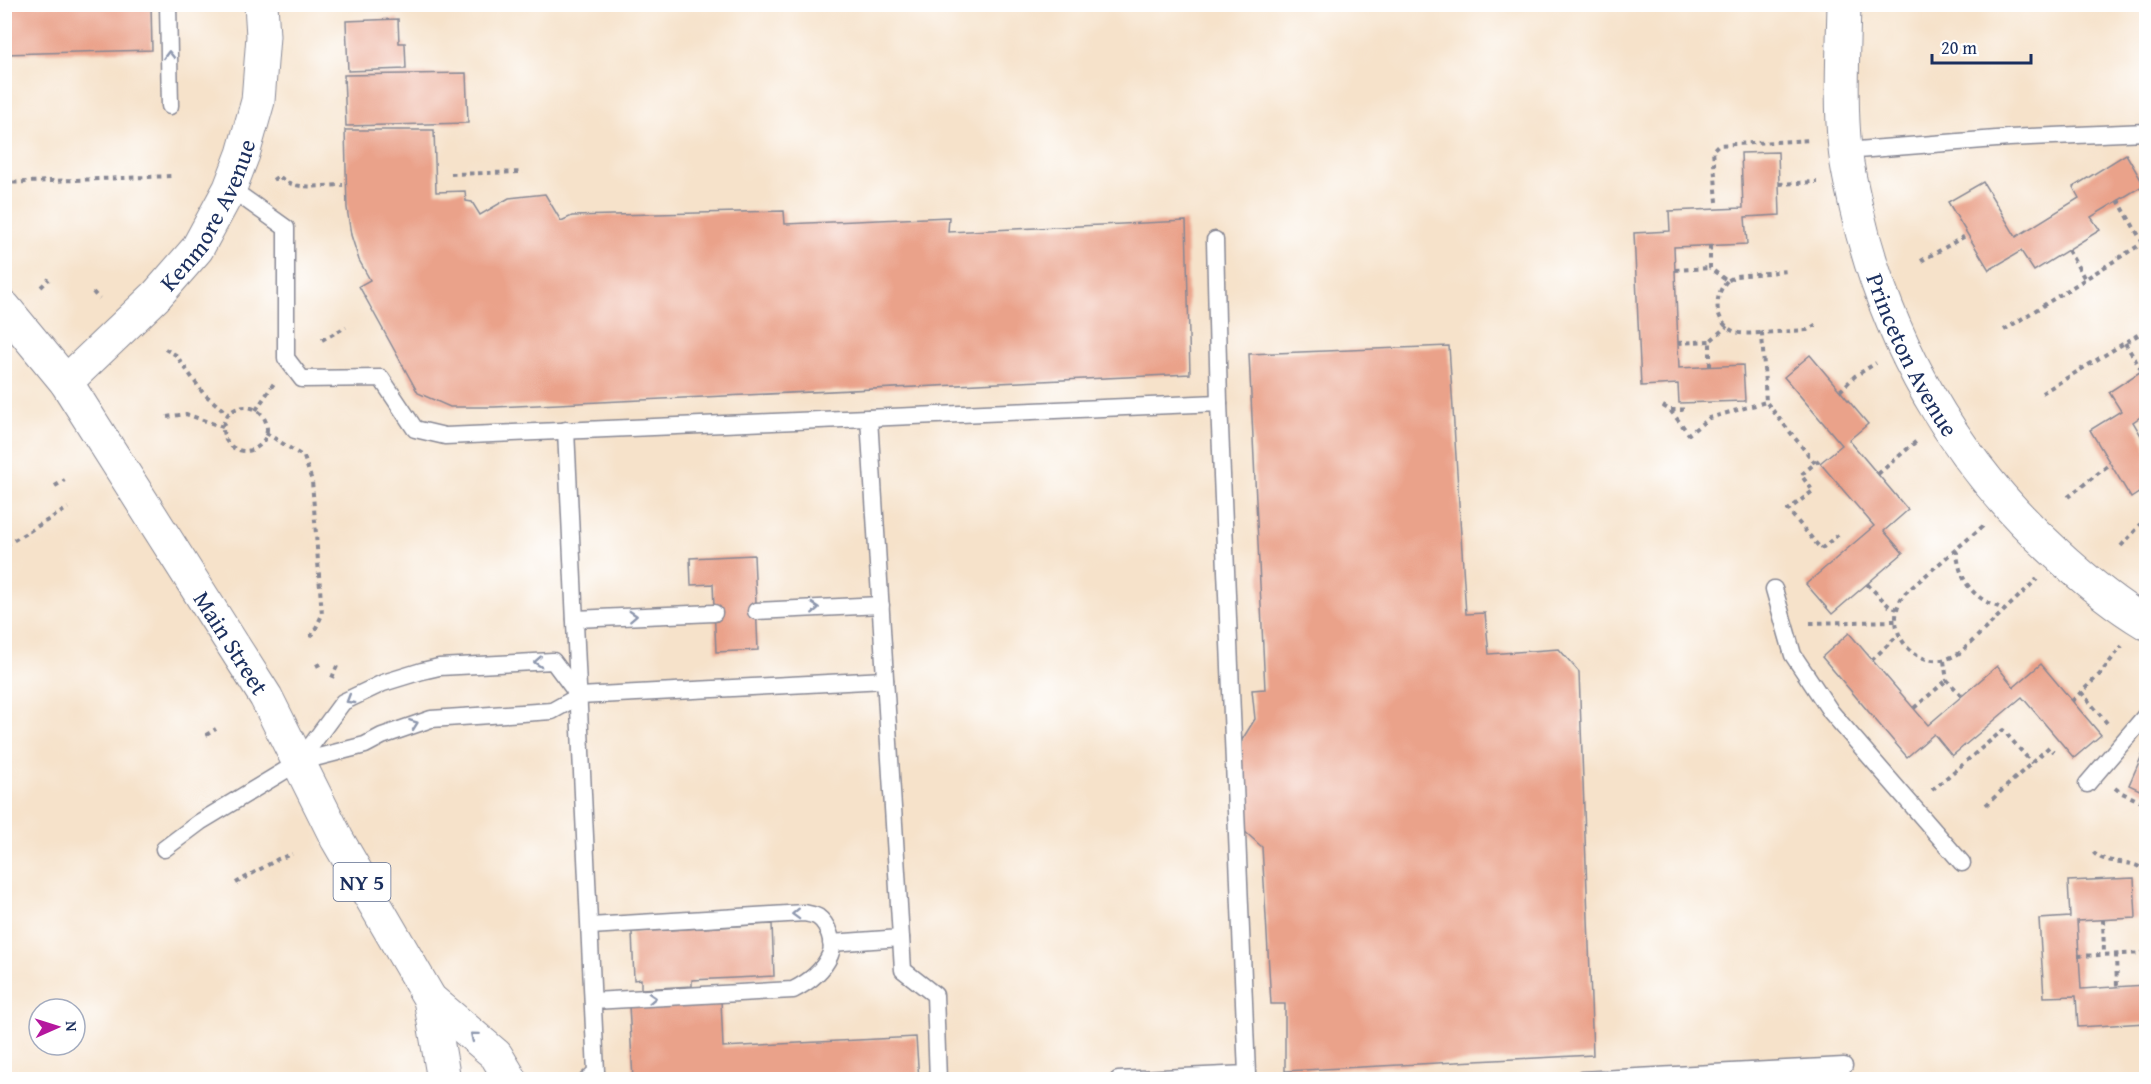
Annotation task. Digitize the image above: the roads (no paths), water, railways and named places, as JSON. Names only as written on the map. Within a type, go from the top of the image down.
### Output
[{"type":"main road","name":"Kenmore Avenue","points":[[66,382],[136,316],[197,249],[230,188],[243,154],[258,100],[263,36],[261,4]]},
{"type":"main road","name":"Princeton Avenue","points":[[1844,4],[1845,151],[1864,241],[1885,305],[1913,367],[1946,426],[1986,480],[2031,531],[2081,576],[2136,633]]},
{"type":"main road","name":"Main Street","points":[[4,307],[66,382],[266,697],[337,839],[430,999],[496,1055],[511,1080]]},
{"type":"main road","name":"Main Street","points":[[430,999],[444,1080]]},
{"type":"lane","points":[[168,4],[170,106]]},
{"type":"lane","points":[[1845,151],[2009,138],[2146,132]]},
{"type":"lane","points":[[230,188],[286,228],[286,358],[302,379],[381,378],[415,429],[445,435],[1219,403]]},
{"type":"lane","points":[[1118,1080],[1247,1077],[1219,403],[1215,240]]},
{"type":"lane","points":[[869,418],[903,970],[935,995],[939,1080]]},
{"type":"lane","points":[[566,430],[596,1072],[587,1080]]},
{"type":"lane","points":[[1774,589],[1793,655],[1831,712],[1962,863]]},
{"type":"lane","points":[[756,611],[881,605]]},
{"type":"lane","points":[[575,619],[714,613]]},
{"type":"lane","points":[[299,762],[343,702],[383,683],[422,671],[449,667],[554,661],[579,696]]},
{"type":"lane","points":[[164,849],[200,822],[299,762],[365,745],[382,736],[431,718],[552,711],[579,696],[885,680]]},
{"type":"lane","points":[[2087,784],[2146,715]]},
{"type":"lane","points":[[590,927],[804,913],[818,916],[827,928],[831,943],[830,955],[815,975],[805,984],[793,990],[593,1001]]},
{"type":"lane","points":[[831,943],[901,938]]},
{"type":"lane","points":[[1581,1080],[1844,1066]]}]
